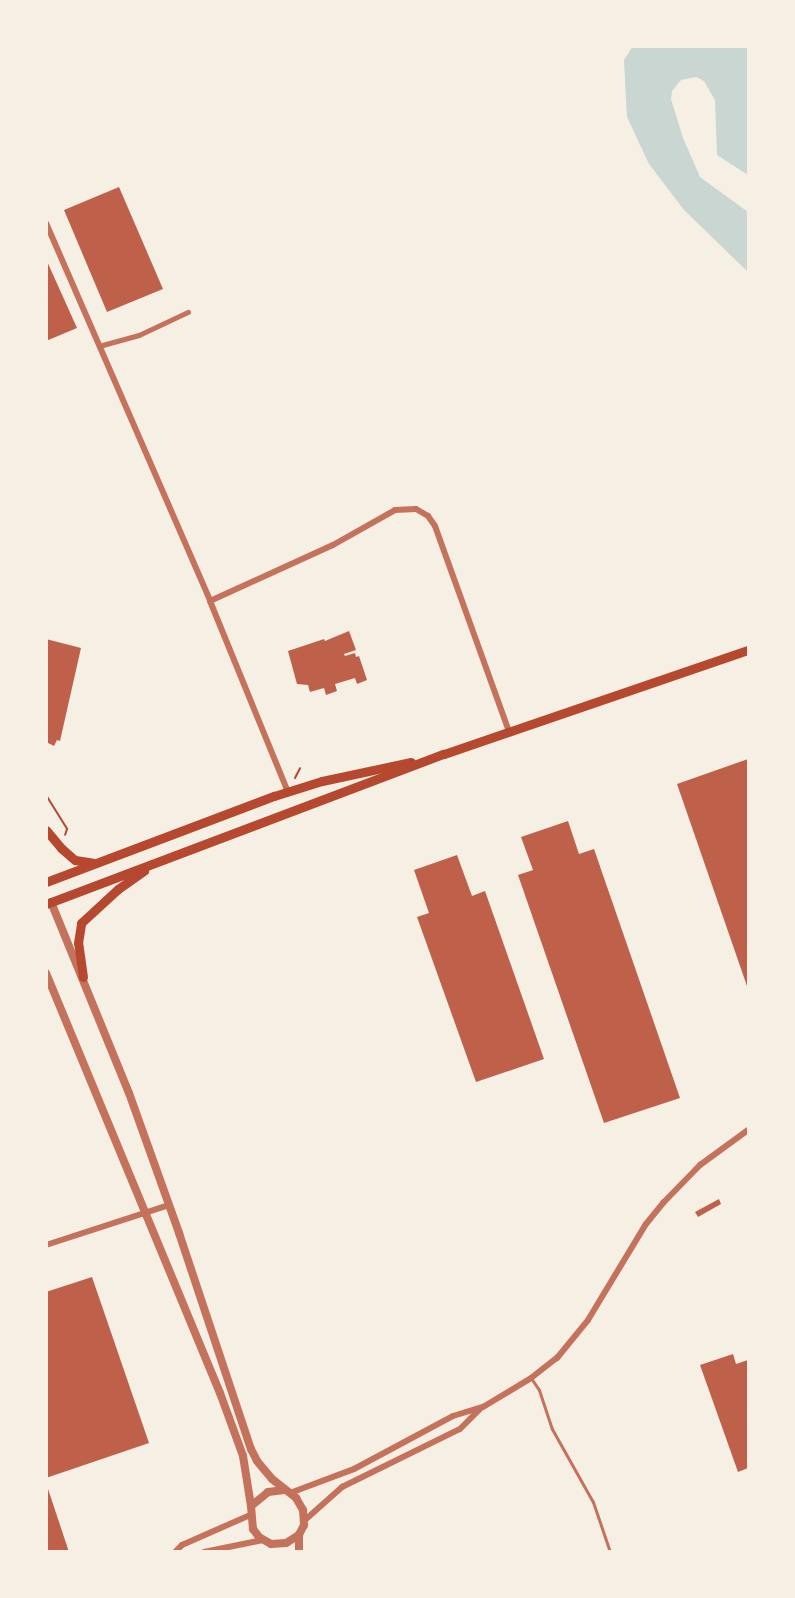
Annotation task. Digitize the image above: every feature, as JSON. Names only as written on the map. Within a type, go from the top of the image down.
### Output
[{"type":"main road","points":[[46,892],[49,903],[444,754],[748,650]]},
{"type":"main road","points":[[46,882],[288,792],[444,754]]},
{"type":"main road","points":[[46,830],[61,848],[80,862],[98,862]]},
{"type":"main road","points":[[83,977],[78,944],[81,923],[118,889],[156,863]]},
{"type":"street","points":[[46,223],[210,601],[288,792]]},
{"type":"street","points":[[99,346],[139,335],[188,312]]},
{"type":"street","points":[[210,601],[333,545],[395,510],[416,509],[428,516],[435,526],[509,732]]},
{"type":"street","points":[[49,903],[83,977],[129,1093],[251,1449],[257,1461],[300,1503],[305,1520]]},
{"type":"street","points":[[46,973],[220,1393],[243,1456],[253,1529],[270,1545]]},
{"type":"street","points":[[46,987],[61,1006]]},
{"type":"street","points":[[299,1551],[299,1534],[305,1520],[342,1487],[460,1429],[483,1407],[531,1378],[557,1358],[588,1320],[646,1224],[664,1202],[699,1165],[748,1130]]},
{"type":"street","points":[[46,1245],[169,1205]]},
{"type":"street","points":[[175,1551],[182,1545],[250,1510],[268,1492],[287,1491],[344,1474],[453,1416],[483,1407]]},
{"type":"street","points":[[204,1551],[286,1543],[299,1534]]},
{"type":"lane","points":[[531,1378],[539,1390],[552,1429],[593,1502],[610,1551]]},
{"type":"path","points":[[46,795],[67,829],[61,848]]},
{"type":"shaded area","points":[[633,46],[748,47],[748,175],[717,155],[715,100],[704,81],[696,77],[681,80],[672,91],[671,99],[683,138],[700,177],[748,212],[748,272],[684,210],[649,164],[627,117],[624,60]]},
{"type":"building","points":[[119,187],[163,289],[107,312],[64,210]]},
{"type":"building","points":[[46,259],[77,328],[46,341]]},
{"type":"building","points":[[349,631],[356,650],[344,654],[345,656],[355,653],[356,657],[359,656],[367,680],[357,684],[355,678],[335,684],[337,691],[326,695],[324,688],[310,692],[308,685],[297,684],[288,651],[324,639],[325,641]]},
{"type":"building","points":[[46,639],[81,648],[60,741],[57,740],[54,746],[46,742]]},
{"type":"building","points":[[748,759],[748,989],[677,784]]},
{"type":"building","points":[[568,821],[579,854],[594,849],[680,1098],[604,1123],[518,875],[533,870],[521,837]]},
{"type":"building","points":[[457,855],[472,896],[485,891],[544,1059],[476,1082],[417,917],[429,913],[414,870]]},
{"type":"building","points":[[719,1199],[721,1204],[698,1217],[695,1212]]},
{"type":"building","points":[[92,1277],[149,1443],[46,1478],[46,1292]]},
{"type":"building","points":[[733,1354],[736,1364],[748,1360],[748,1468],[738,1472],[700,1365]]},
{"type":"building","points":[[47,1486],[69,1552],[46,1552]]}]
